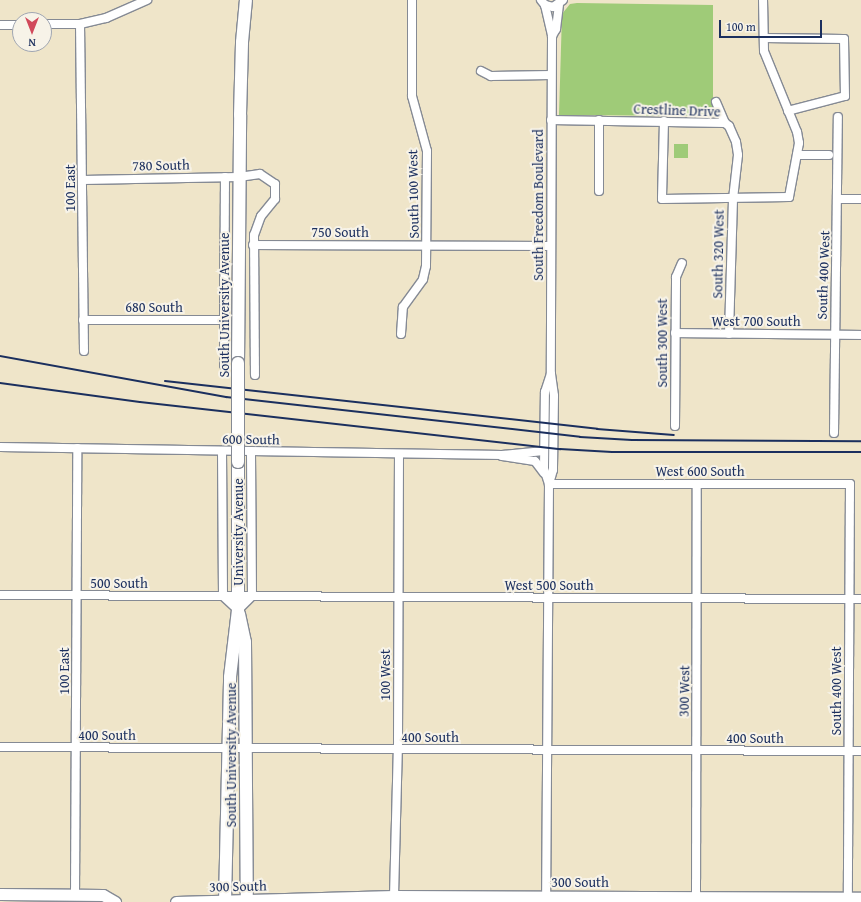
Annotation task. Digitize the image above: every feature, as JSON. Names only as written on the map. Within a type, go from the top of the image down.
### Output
[{"type":"highway","name":"South University Avenue","points":[[226,901],[231,662],[238,610],[239,177],[242,42],[246,0]]},
{"type":"highway","name":"South University Avenue","points":[[238,610],[245,642],[248,901]]},
{"type":"main road","points":[[0,894],[103,895],[115,902]]},
{"type":"main road","name":"300 South","points":[[176,902],[299,900],[394,896],[546,899],[696,897],[861,898]]},
{"type":"main road","name":"300 South","points":[[299,900],[334,902]]},
{"type":"street","points":[[52,24],[80,24],[106,18],[147,0]]},
{"type":"street","name":"South 100 West","points":[[401,334],[403,307],[419,287],[425,272],[427,246],[427,151],[412,96],[412,0]]},
{"type":"street","points":[[532,0],[543,2],[552,7],[563,2]]},
{"type":"street","points":[[664,121],[662,199],[789,197],[797,155],[797,132],[766,56],[763,0]]},
{"type":"street","name":"South Freedom Boulevard","points":[[543,2],[552,36],[551,374],[545,392],[544,451],[544,473],[549,484]]},
{"type":"street","name":"South Freedom Boulevard","points":[[552,36],[556,29],[563,2]]},
{"type":"street","name":"100 East","points":[[80,24],[84,351]]},
{"type":"street","points":[[0,25],[12,25]]},
{"type":"street","points":[[764,38],[844,39],[845,96],[788,111]]},
{"type":"street","points":[[481,71],[491,76],[552,75]]},
{"type":"street","points":[[716,102],[725,123]]},
{"type":"street","name":"South 400 West","points":[[834,433],[834,334],[838,199],[838,117]]},
{"type":"street","name":"Crestline Drive","points":[[551,120],[725,123],[736,142],[738,155],[733,199]]},
{"type":"street","points":[[599,120],[599,191]]},
{"type":"street","points":[[797,155],[829,155]]},
{"type":"street","points":[[239,177],[260,174],[275,184],[275,198],[256,225],[253,245],[255,375]]},
{"type":"street","points":[[224,365],[225,177]]},
{"type":"street","name":"780 South","points":[[83,180],[239,177]]},
{"type":"street","name":"South 320 West","points":[[730,334],[733,199]]},
{"type":"street","points":[[838,199],[861,199]]},
{"type":"street","name":"750 South","points":[[253,245],[551,246]]},
{"type":"street","name":"South 300 West","points":[[675,426],[676,277],[682,263]]},
{"type":"street","name":"680 South","points":[[83,320],[224,320]]},
{"type":"street","name":"West 700 South","points":[[675,333],[861,335]]},
{"type":"street","name":"South Freedom Boulevard","points":[[549,484],[552,470],[554,424],[554,382],[551,374]]},
{"type":"street","name":"600 South","points":[[0,447],[502,455]]},
{"type":"street","name":"100 East","points":[[76,895],[77,448]]},
{"type":"street","name":"University Avenue","points":[[222,451],[223,596],[238,610],[252,596],[251,452]]},
{"type":"street","points":[[502,455],[544,451]]},
{"type":"street","name":"100 West","points":[[394,896],[398,750],[399,454]]},
{"type":"street","points":[[502,455],[535,461],[544,473]]},
{"type":"street","points":[[546,899],[549,484]]},
{"type":"street","name":"West 600 South","points":[[549,484],[850,484]]},
{"type":"street","name":"300 West","points":[[696,897],[698,598],[697,484]]},
{"type":"street","name":"South 400 West","points":[[848,898],[850,484]]},
{"type":"street","name":"500 South","points":[[0,595],[238,596]]},
{"type":"street","name":"West 500 South","points":[[238,596],[861,599]]},
{"type":"street","name":"400 South","points":[[0,747],[861,751]]},
{"type":"green space","points":[[570,4],[713,5],[713,116],[559,115],[562,14]]},
{"type":"green space","points":[[674,144],[688,144],[688,158],[674,158]]},
{"type":"railway","points":[[0,356],[226,397],[580,437],[632,440],[861,441]]},
{"type":"railway","points":[[165,381],[597,429],[674,435]]},
{"type":"railway","points":[[0,383],[140,402],[560,449],[612,452],[861,452]]}]
